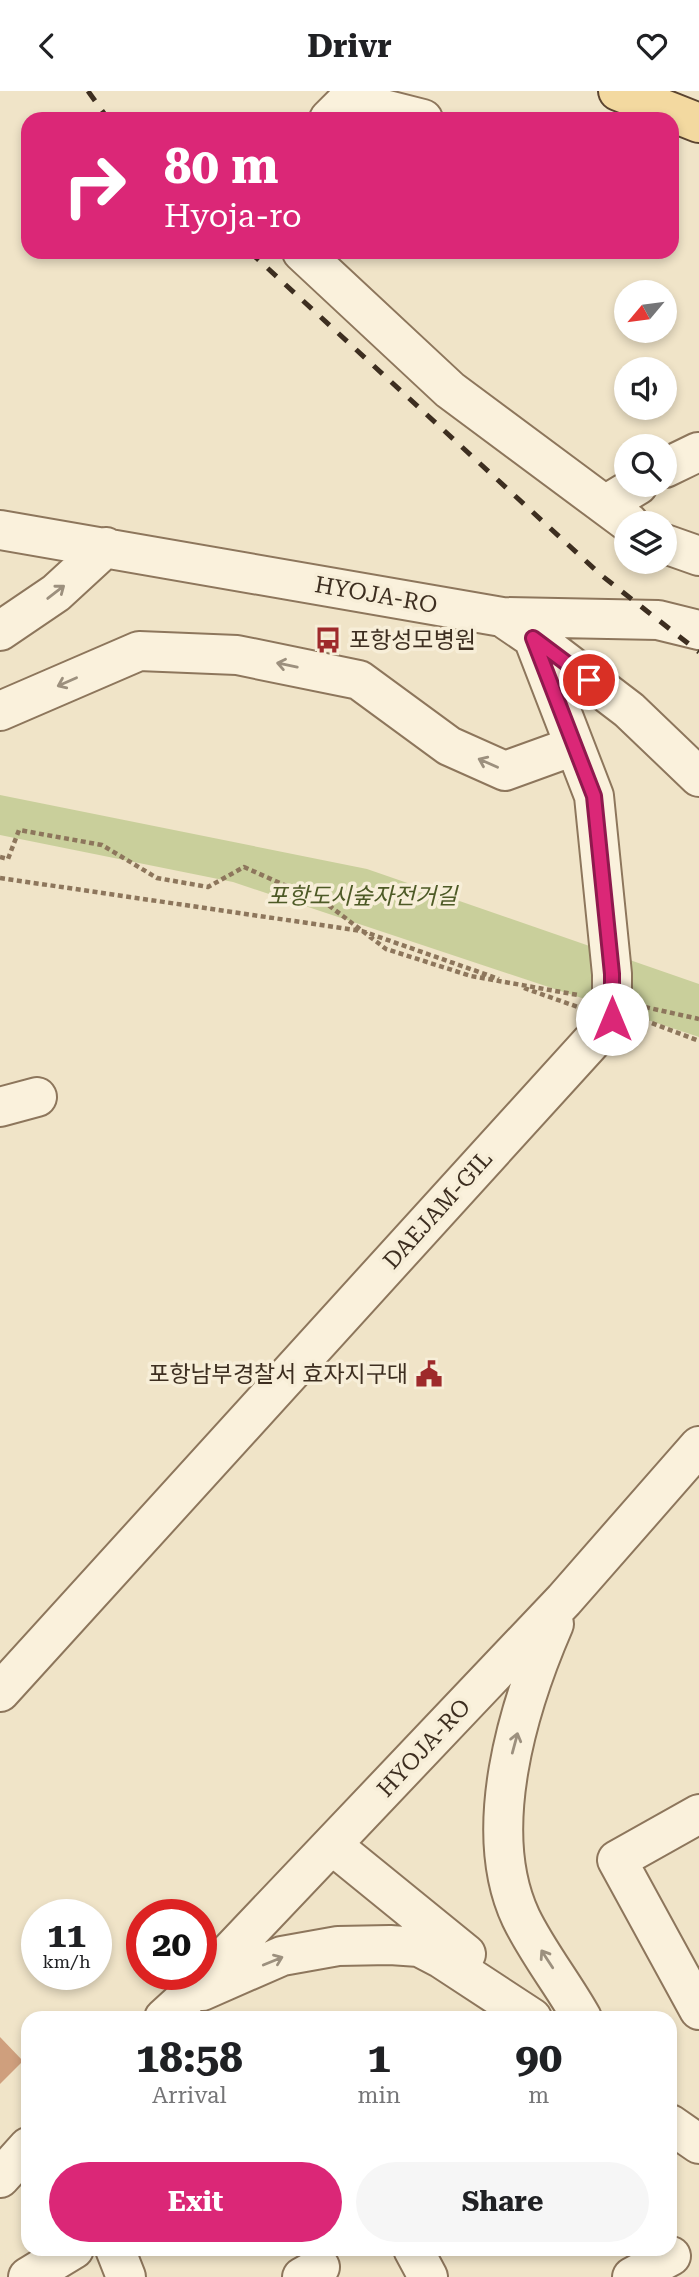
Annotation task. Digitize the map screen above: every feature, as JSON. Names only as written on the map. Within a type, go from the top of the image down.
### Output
[{"type":"main road","points":[[618,91],[662,112]]},
{"type":"street","points":[[336,112],[348,100],[395,112]]},
{"type":"street","points":[[310,259],[450,390],[614,512]]},
{"type":"street","points":[[677,462],[698,451],[699,453]]},
{"type":"street","name":"HYOJA-RO","points":[[0,530],[502,617],[629,710],[699,777]]},
{"type":"street","points":[[0,631],[56,593],[106,547]]},
{"type":"street","points":[[677,548],[699,556]]},
{"type":"street","points":[[502,617],[658,620],[699,630]]},
{"type":"street","points":[[533,638],[594,796],[612,974],[612,1010]]},
{"type":"street","points":[[0,711],[139,650],[237,655],[359,680],[449,745],[505,771],[575,746]]},
{"type":"street","name":"DAEJAM-GIL","points":[[0,1692],[612,1010]]},
{"type":"street","points":[[0,1107],[37,1097]]},
{"type":"street","name":"HYOJA-RO","points":[[176,2007],[564,1599],[699,1446]]},
{"type":"street","points":[[564,1599],[532,1674],[506,1777],[503,1821],[513,1896],[522,1918],[578,2011]]},
{"type":"street","points":[[694,1991],[617,1860],[699,1814]]},
{"type":"street","points":[[332,1845],[536,2011]]},
{"type":"street","points":[[176,2007],[282,1956],[338,1946],[390,1945],[419,1947],[521,2011]]},
{"type":"street","points":[[677,2129],[699,2144]]},
{"type":"street","points":[[0,2178],[21,2155]]},
{"type":"street","points":[[28,2277],[62,2256]]},
{"type":"street","points":[[118,2256],[126,2277]]},
{"type":"street","points":[[416,2256],[428,2277]]},
{"type":"street","points":[[632,2277],[673,2261]]},
{"type":"path","points":[[0,857],[8,859],[19,830],[102,845],[157,878],[208,887],[244,867],[327,904],[386,949],[471,976],[512,983],[612,1010],[699,1019]]},
{"type":"path","points":[[0,878],[362,930],[512,983],[638,1018],[699,1041]]},
{"type":"green space","name":"포항도시숲자전거길","points":[[0,795],[367,869],[699,984],[699,1037],[233,882],[0,835]]},
{"type":"building","points":[[0,2037],[21,2059],[21,2063],[0,2084]]},
{"type":"railway","points":[[88,91],[103,112]]},
{"type":"railway","points":[[258,259],[601,575],[699,652]]},
{"type":"place","name":"포항성모병원","points":[[328,640]]},
{"type":"place","name":"포항남부경찰서 효자지구대","points":[[429,1374]]},
{"type":"route","points":[[589,680],[533,638],[594,796],[612,974],[612,1019]]}]
